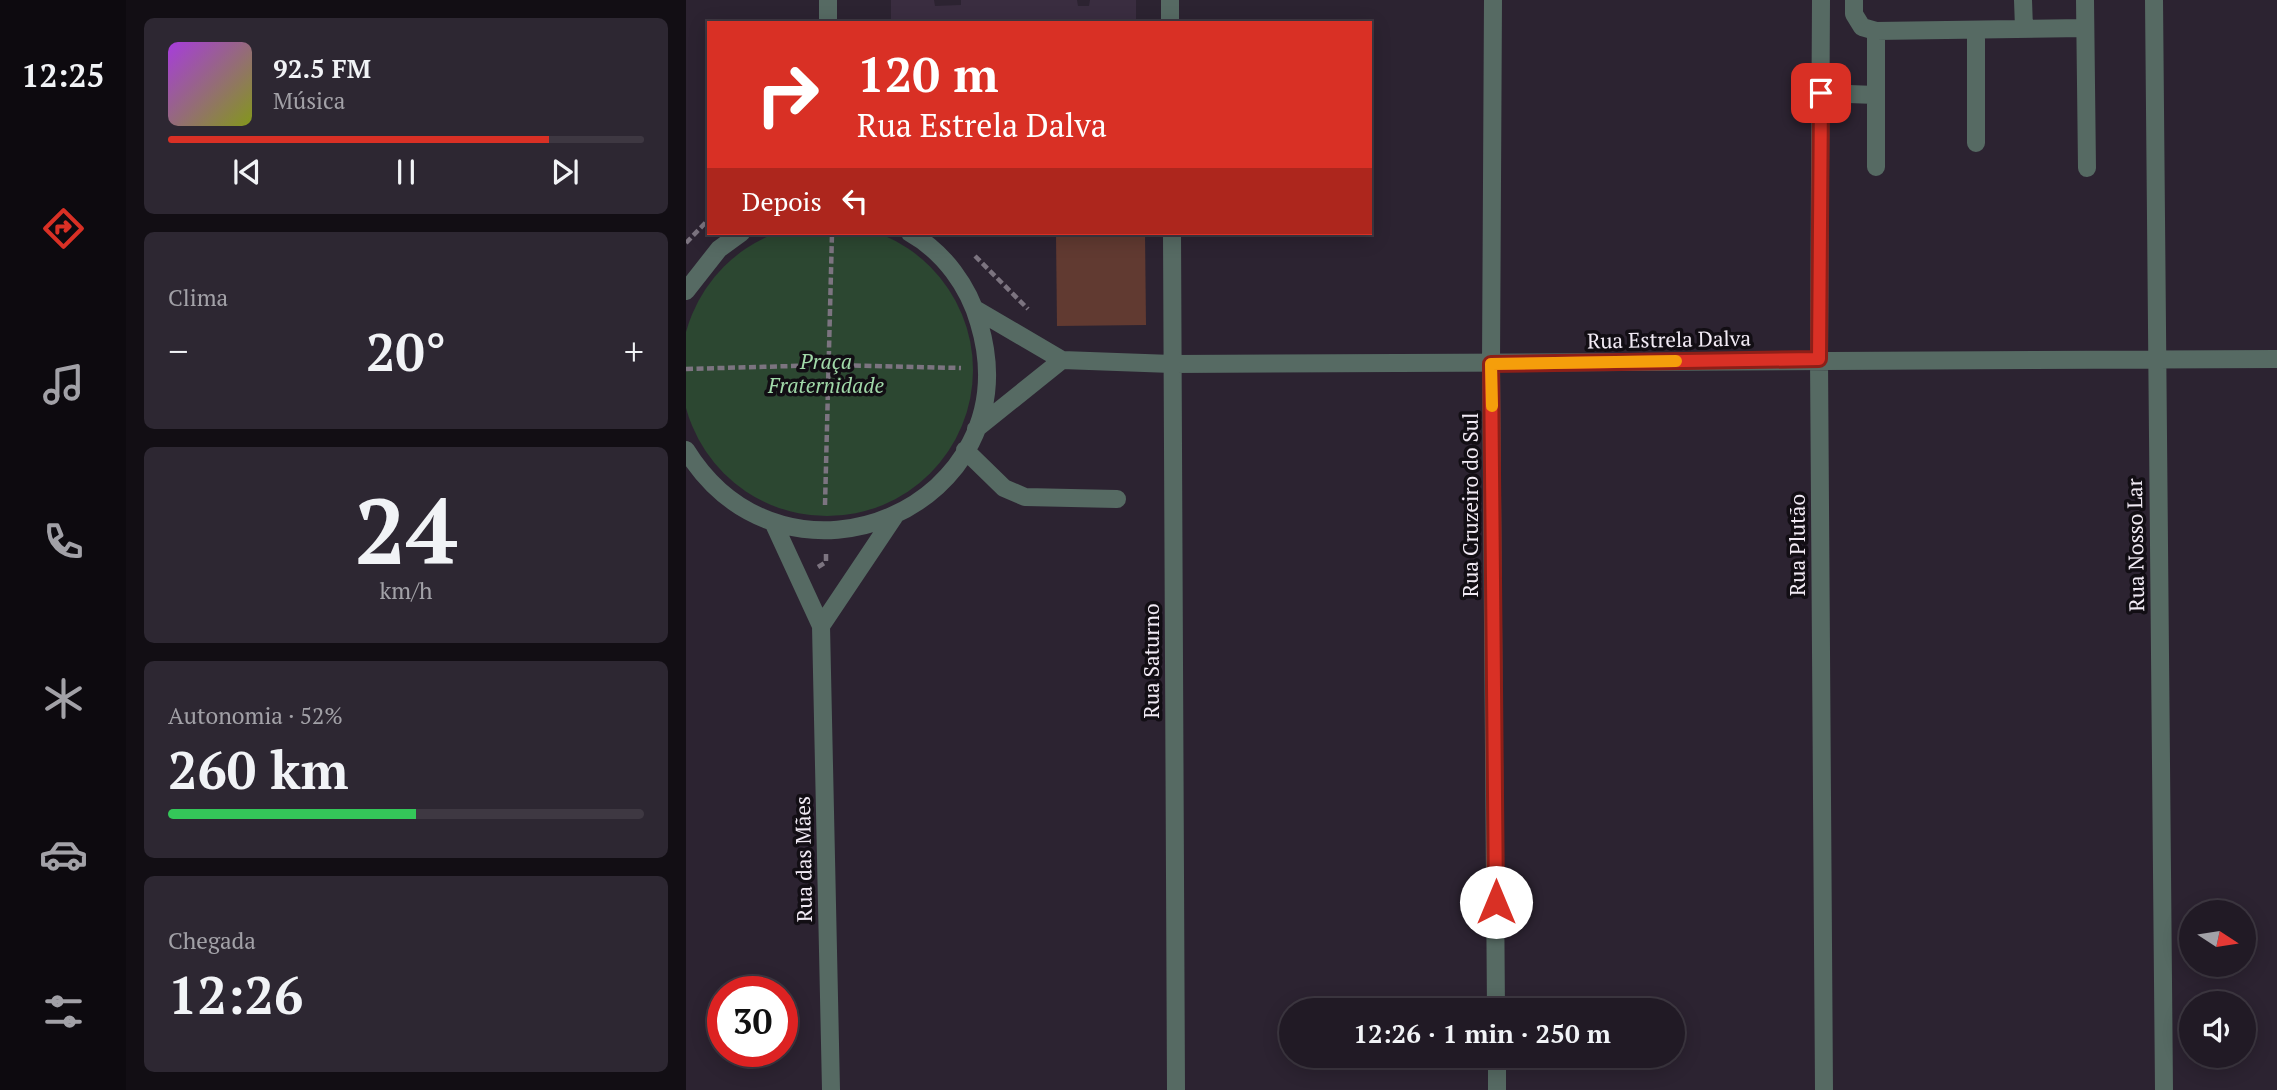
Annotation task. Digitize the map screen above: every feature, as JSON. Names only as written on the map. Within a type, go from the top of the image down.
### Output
[{"type":"street","points":[[828,0],[828,21]]},
{"type":"street","points":[[1170,0],[1170,21]]},
{"type":"street","name":"Rua Cruzeiro do Sul","points":[[1493,0],[1491,364],[1496,998]]},
{"type":"street","name":"Rua Plutão","points":[[1821,0],[1819,359],[1824,1090]]},
{"type":"street","points":[[1854,0],[1854,14],[1863,27],[1876,31],[2084,28]]},
{"type":"street","points":[[2023,0],[2024,28]]},
{"type":"street","points":[[2085,0],[2087,168]]},
{"type":"street","name":"Rua Nosso Lar","points":[[2154,0],[2155,359],[2164,1090]]},
{"type":"street","points":[[1976,30],[1976,143]]},
{"type":"street","points":[[1876,31],[1876,167]]},
{"type":"street","points":[[1821,93],[1876,95]]},
{"type":"street","points":[[686,291],[699,271],[719,249],[738,235]]},
{"type":"street","points":[[686,450],[699,472],[721,494],[746,511],[774,524],[825,532],[865,527],[894,517],[920,501],[943,481],[976,429],[985,400],[987,369],[984,338],[975,309],[961,281],[942,258],[913,235]]},
{"type":"street","name":"Rua Saturno","points":[[1172,235],[1176,1090]]},
{"type":"street","name":"Rua Estrela Dalva","points":[[975,309],[1062,360],[1172,364],[1491,364],[1819,359],[2277,359]]},
{"type":"street","points":[[976,429],[1062,360]]},
{"type":"street","points":[[965,450],[1004,488],[1025,497],[1117,499]]},
{"type":"street","points":[[821,626],[894,517]]},
{"type":"street","name":"Rua das Mães","points":[[774,524],[821,626],[831,1090]]},
{"type":"street","points":[[1497,1068],[1497,1090]]},
{"type":"path","points":[[686,243],[707,221]]},
{"type":"path","points":[[800,581],[826,562],[832,235]]},
{"type":"path","points":[[971,252],[1047,328],[1034,344]]},
{"type":"path","points":[[686,369],[828,365],[987,369]]},
{"type":"shaded area","points":[[891,0],[934,0],[935,6],[961,5],[961,0],[1077,0],[1078,6],[1089,6],[1090,0],[1136,0],[1136,21],[891,21]]},
{"type":"green space","name":"Praça Fraternidade","points":[[771,235],[883,235],[896,241],[930,267],[956,301],[967,328],[972,356],[972,384],[967,412],[956,439],[940,462],[919,483],[896,499],[855,513],[827,516],[799,513],[758,499],[735,483],[714,462],[698,439],[686,407],[686,333],[698,301],[714,278],[735,257]]},
{"type":"building","points":[[1056,235],[1145,235],[1146,325],[1057,326]]},
{"type":"slow traffic","points":[[1492,406],[1491,364],[1676,361]]},
{"type":"route","points":[[1496,902],[1491,364],[1819,359],[1821,93]]}]
